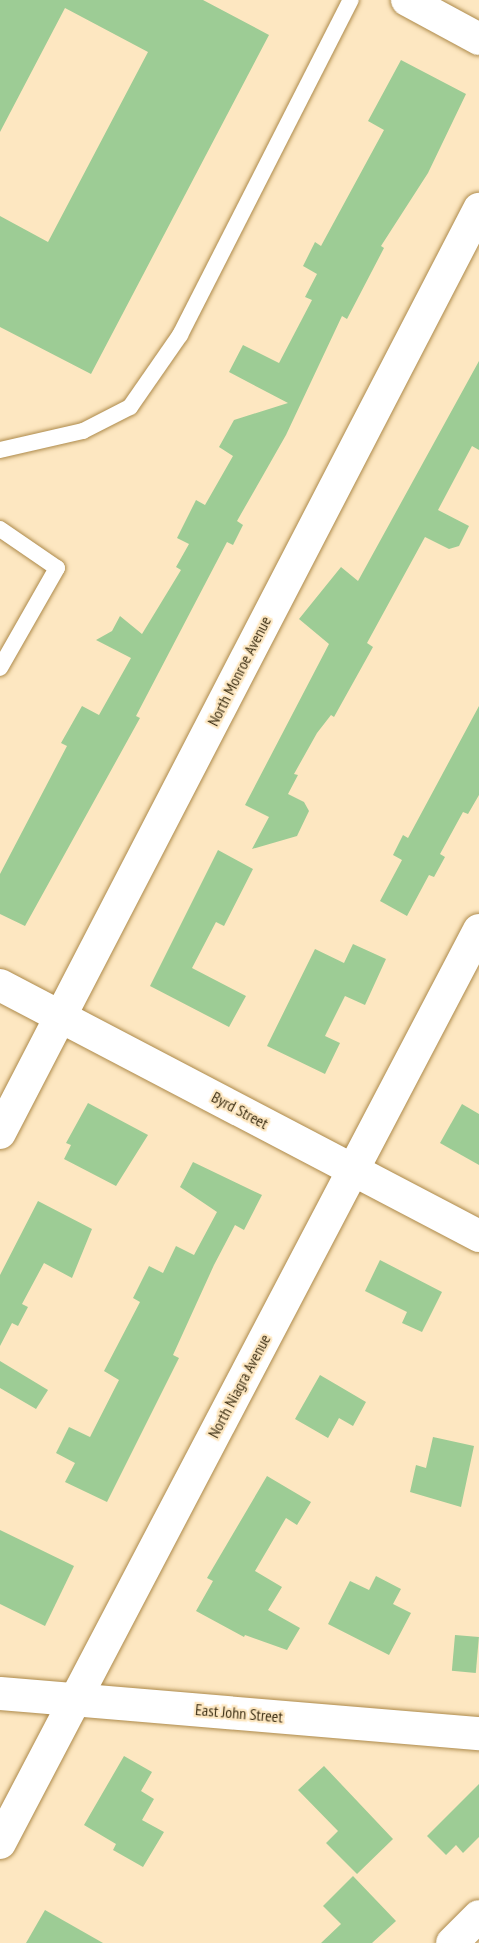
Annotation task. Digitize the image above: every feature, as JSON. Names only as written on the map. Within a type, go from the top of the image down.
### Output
[{"type":"street","points":[[407,0],[479,39]]},
{"type":"street","name":"North Monroe Avenue","points":[[0,1133],[479,209]]},
{"type":"street","name":"North Niagra Avenue","points":[[0,1843],[479,930]]},
{"type":"street","name":"Byrd Street","points":[[0,985],[479,1236]]},
{"type":"street","name":"East John Street","points":[[0,1693],[479,1733]]},
{"type":"street","points":[[452,1943],[479,1916]]},
{"type":"lane","points":[[0,450],[83,431],[130,407],[180,335],[351,0]]},
{"type":"lane","points":[[0,529],[57,568],[0,668]]},
{"type":"building","points":[[0,0],[203,0],[269,35],[91,374],[0,327],[0,216],[48,242],[148,52],[65,8],[0,132]]},
{"type":"building","points":[[401,60],[466,94],[428,173],[381,246],[384,248],[347,319],[342,316],[286,435],[237,521],[243,525],[233,545],[227,542],[136,716],[140,718],[25,926],[0,914],[0,874],[67,746],[61,743],[82,706],[99,715],[131,658],[96,640],[112,631],[120,616],[142,634],[181,570],[176,567],[189,544],[177,538],[196,500],[205,505],[233,456],[219,447],[234,420],[288,403],[229,372],[243,345],[279,363],[312,300],[305,297],[317,274],[303,266],[315,242],[321,246],[384,130],[368,121]]},
{"type":"building","points":[[479,361],[479,450],[472,446],[438,510],[469,526],[459,546],[449,549],[425,537],[367,643],[373,647],[334,717],[331,715],[317,733],[294,774],[298,775],[288,794],[304,802],[309,811],[297,836],[252,849],[269,817],[245,805],[329,644],[299,619],[341,567],[358,581]]},
{"type":"building","points":[[479,706],[479,795],[468,814],[463,812],[440,854],[445,857],[434,877],[429,875],[407,916],[380,901],[402,860],[393,855],[403,835],[408,838]]},
{"type":"building","points":[[218,850],[253,869],[224,926],[216,922],[192,968],[246,996],[229,1027],[150,986]]},
{"type":"building","points":[[353,944],[386,959],[365,1005],[345,996],[325,1036],[340,1043],[325,1074],[267,1046],[315,949],[344,963]]},
{"type":"building","points":[[88,1103],[148,1135],[116,1186],[64,1159],[71,1145],[66,1143]]},
{"type":"building","points":[[462,1104],[479,1114],[479,1165],[440,1143]]},
{"type":"building","points":[[193,1162],[262,1195],[244,1230],[235,1225],[214,1265],[173,1355],[179,1358],[107,1502],[65,1482],[75,1463],[56,1453],[69,1427],[90,1437],[119,1380],[104,1371],[140,1302],[133,1298],[149,1266],[163,1273],[176,1246],[194,1255],[217,1212],[180,1187]]},
{"type":"building","points":[[38,1201],[92,1229],[72,1278],[44,1263],[22,1304],[28,1307],[18,1326],[12,1323],[0,1346],[0,1275]]},
{"type":"building","points":[[380,1260],[442,1292],[422,1332],[402,1323],[407,1312],[365,1291]]},
{"type":"building","points":[[0,1361],[48,1390],[36,1409],[0,1388]]},
{"type":"building","points":[[320,1375],[366,1402],[353,1426],[339,1418],[328,1438],[295,1419]]},
{"type":"building","points":[[433,1437],[474,1446],[461,1507],[410,1492],[416,1465],[426,1468]]},
{"type":"building","points":[[267,1476],[311,1502],[297,1525],[286,1518],[255,1571],[282,1587],[268,1610],[300,1628],[287,1650],[245,1635],[244,1637],[196,1611],[213,1581],[207,1578]]},
{"type":"building","points":[[0,1530],[74,1566],[45,1626],[0,1604]]},
{"type":"building","points":[[376,1576],[401,1589],[393,1604],[411,1613],[389,1655],[328,1624],[350,1581],[369,1590]]},
{"type":"building","points":[[455,1635],[479,1637],[476,1673],[452,1671]]},
{"type":"building","points":[[124,1756],[152,1772],[141,1791],[154,1799],[142,1820],[164,1832],[143,1867],[113,1850],[116,1844],[84,1825]]},
{"type":"building","points":[[324,1766],[393,1839],[357,1874],[326,1843],[338,1831],[298,1790]]},
{"type":"building","points":[[479,1784],[479,1837],[463,1853],[456,1845],[446,1855],[427,1836]]},
{"type":"building","points":[[353,1876],[396,1921],[372,1943],[321,1943],[341,1924],[323,1906]]},
{"type":"building","points":[[45,1910],[103,1943],[26,1943]]}]
